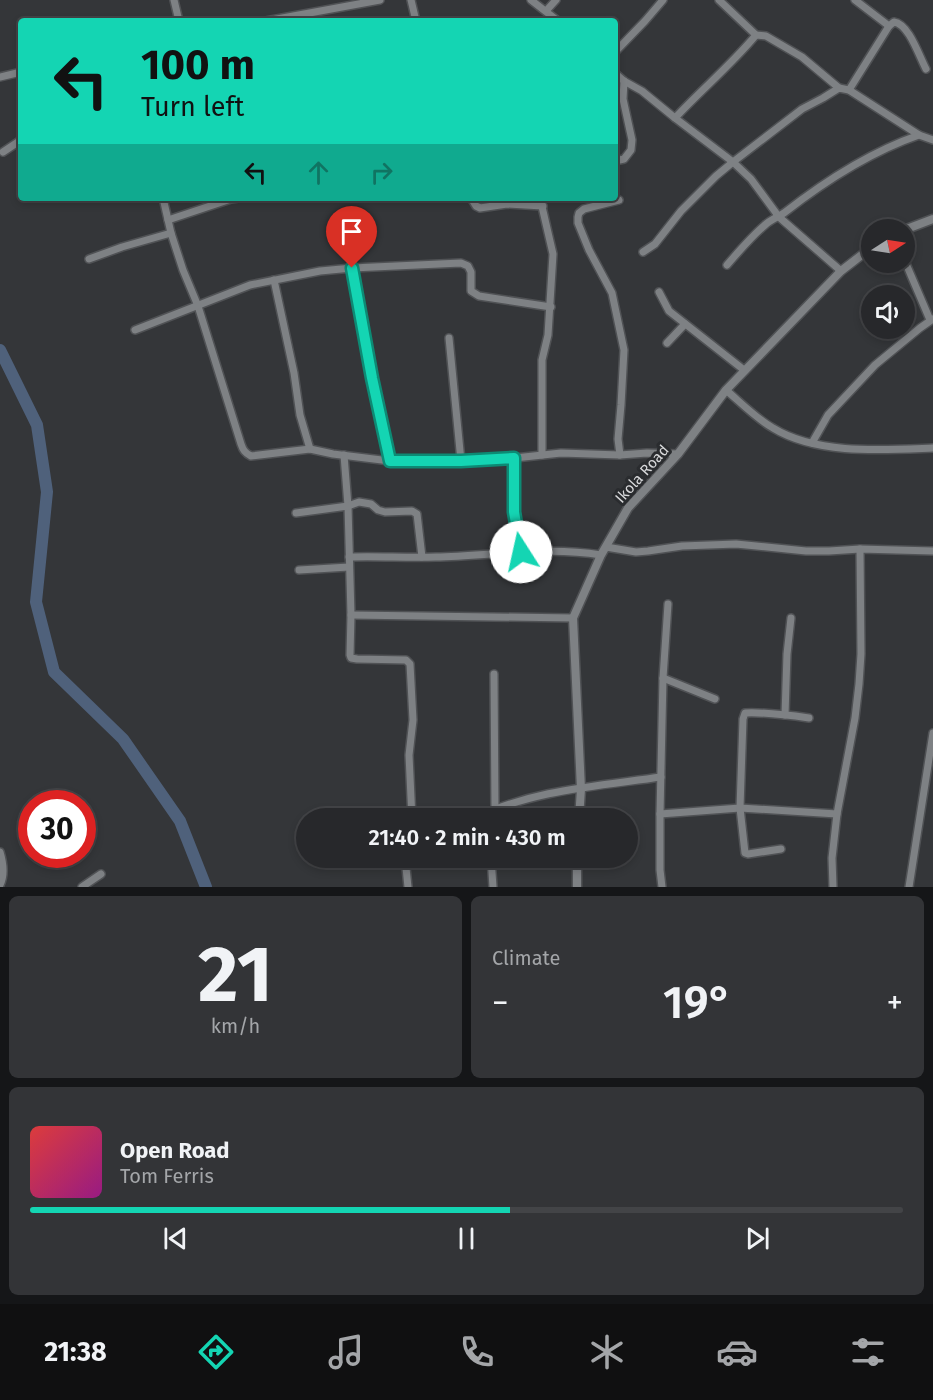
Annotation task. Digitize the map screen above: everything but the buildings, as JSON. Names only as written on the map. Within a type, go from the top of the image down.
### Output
[{"type":"street","points":[[174,0],[178,18]]},
{"type":"street","points":[[282,18],[380,0]]},
{"type":"street","points":[[411,0],[415,18]]},
{"type":"street","points":[[531,0],[554,18]]},
{"type":"street","points":[[546,11],[556,0]]},
{"type":"street","points":[[618,49],[663,0]]},
{"type":"street","points":[[719,0],[756,34],[766,36],[802,57],[839,88],[849,90],[919,135],[933,140]]},
{"type":"street","points":[[855,0],[889,26]]},
{"type":"street","points":[[849,90],[889,26],[894,22],[906,28],[926,69]]},
{"type":"street","points":[[675,118],[737,57],[756,34]]},
{"type":"street","points":[[0,77],[18,73]]},
{"type":"street","points":[[618,76],[642,91],[733,162],[762,192],[778,217],[841,271]]},
{"type":"street","points":[[618,160],[624,159],[631,150],[632,140],[623,99],[624,81]]},
{"type":"street","points":[[643,252],[655,244],[681,211],[716,176],[802,109],[839,88]]},
{"type":"street","points":[[727,265],[768,222],[803,198],[848,169],[894,144],[919,135]]},
{"type":"street","points":[[3,152],[18,142]]},
{"type":"street","points":[[164,201],[171,233],[198,306],[244,452],[251,456],[310,449],[390,461],[461,461],[561,453],[678,454]]},
{"type":"street","points":[[168,220],[225,201]]},
{"type":"street","points":[[473,201],[480,208],[541,202],[554,254],[548,335],[542,360],[542,455]]},
{"type":"street","points":[[615,201],[584,209],[579,213],[578,223],[589,250],[612,292],[624,350],[618,439],[620,455]]},
{"type":"street","points":[[915,226],[933,219]]},
{"type":"street","points":[[89,259],[171,233]]},
{"type":"street","name":"Ikola Road","points":[[580,808],[581,789],[573,618],[603,551],[628,508],[678,454],[726,390],[841,271],[861,256]]},
{"type":"street","points":[[135,330],[249,285],[320,271],[352,268],[461,262],[468,266],[471,272],[471,291],[478,296],[551,307]]},
{"type":"street","points":[[352,268],[390,461]]},
{"type":"street","points":[[812,443],[828,415],[875,365],[932,319],[911,273]]},
{"type":"street","points":[[274,280],[294,373],[300,415],[310,449]]},
{"type":"street","points":[[659,292],[669,311],[744,370]]},
{"type":"street","points":[[667,343],[685,324]]},
{"type":"street","points":[[449,338],[461,461]]},
{"type":"street","points":[[726,390],[770,427],[783,434],[812,443],[847,449],[933,448]]},
{"type":"street","points":[[344,455],[348,506],[350,655],[351,658],[406,660],[410,664],[413,720],[409,755],[411,808]]},
{"type":"street","points":[[514,458],[514,512],[521,552]]},
{"type":"street","points":[[296,513],[348,506],[359,502],[371,504],[385,512],[415,512],[422,556]]},
{"type":"street","points":[[349,557],[566,551],[636,552],[682,546],[727,544],[806,551],[860,549],[933,551]]},
{"type":"street","points":[[833,887],[832,858],[837,814],[859,684],[860,549]]},
{"type":"street","points":[[299,570],[349,567]]},
{"type":"street","points":[[662,887],[660,814],[663,678],[668,604]]},
{"type":"street","points":[[351,615],[573,618]]},
{"type":"street","points":[[785,715],[791,618]]},
{"type":"street","points":[[491,808],[494,674]]},
{"type":"street","points":[[663,678],[715,699]]},
{"type":"street","points":[[781,849],[746,854],[740,808],[743,719],[745,713],[809,718]]},
{"type":"street","points":[[909,887],[933,733]]},
{"type":"street","points":[[504,808],[534,796],[661,777]]},
{"type":"street","points":[[660,814],[740,808],[837,814]]},
{"type":"street","points":[[0,852],[3,879],[0,885]]},
{"type":"street","points":[[406,868],[408,887]]},
{"type":"street","points":[[492,868],[493,887]]},
{"type":"street","points":[[577,868],[578,887]]},
{"type":"street","points":[[82,887],[101,874]]},
{"type":"waterway","points":[[0,350],[37,425],[47,492],[36,602],[54,672],[123,739],[180,821],[206,887]]},
{"type":"route","points":[[352,268],[390,461],[514,458],[514,512],[521,552]]}]
